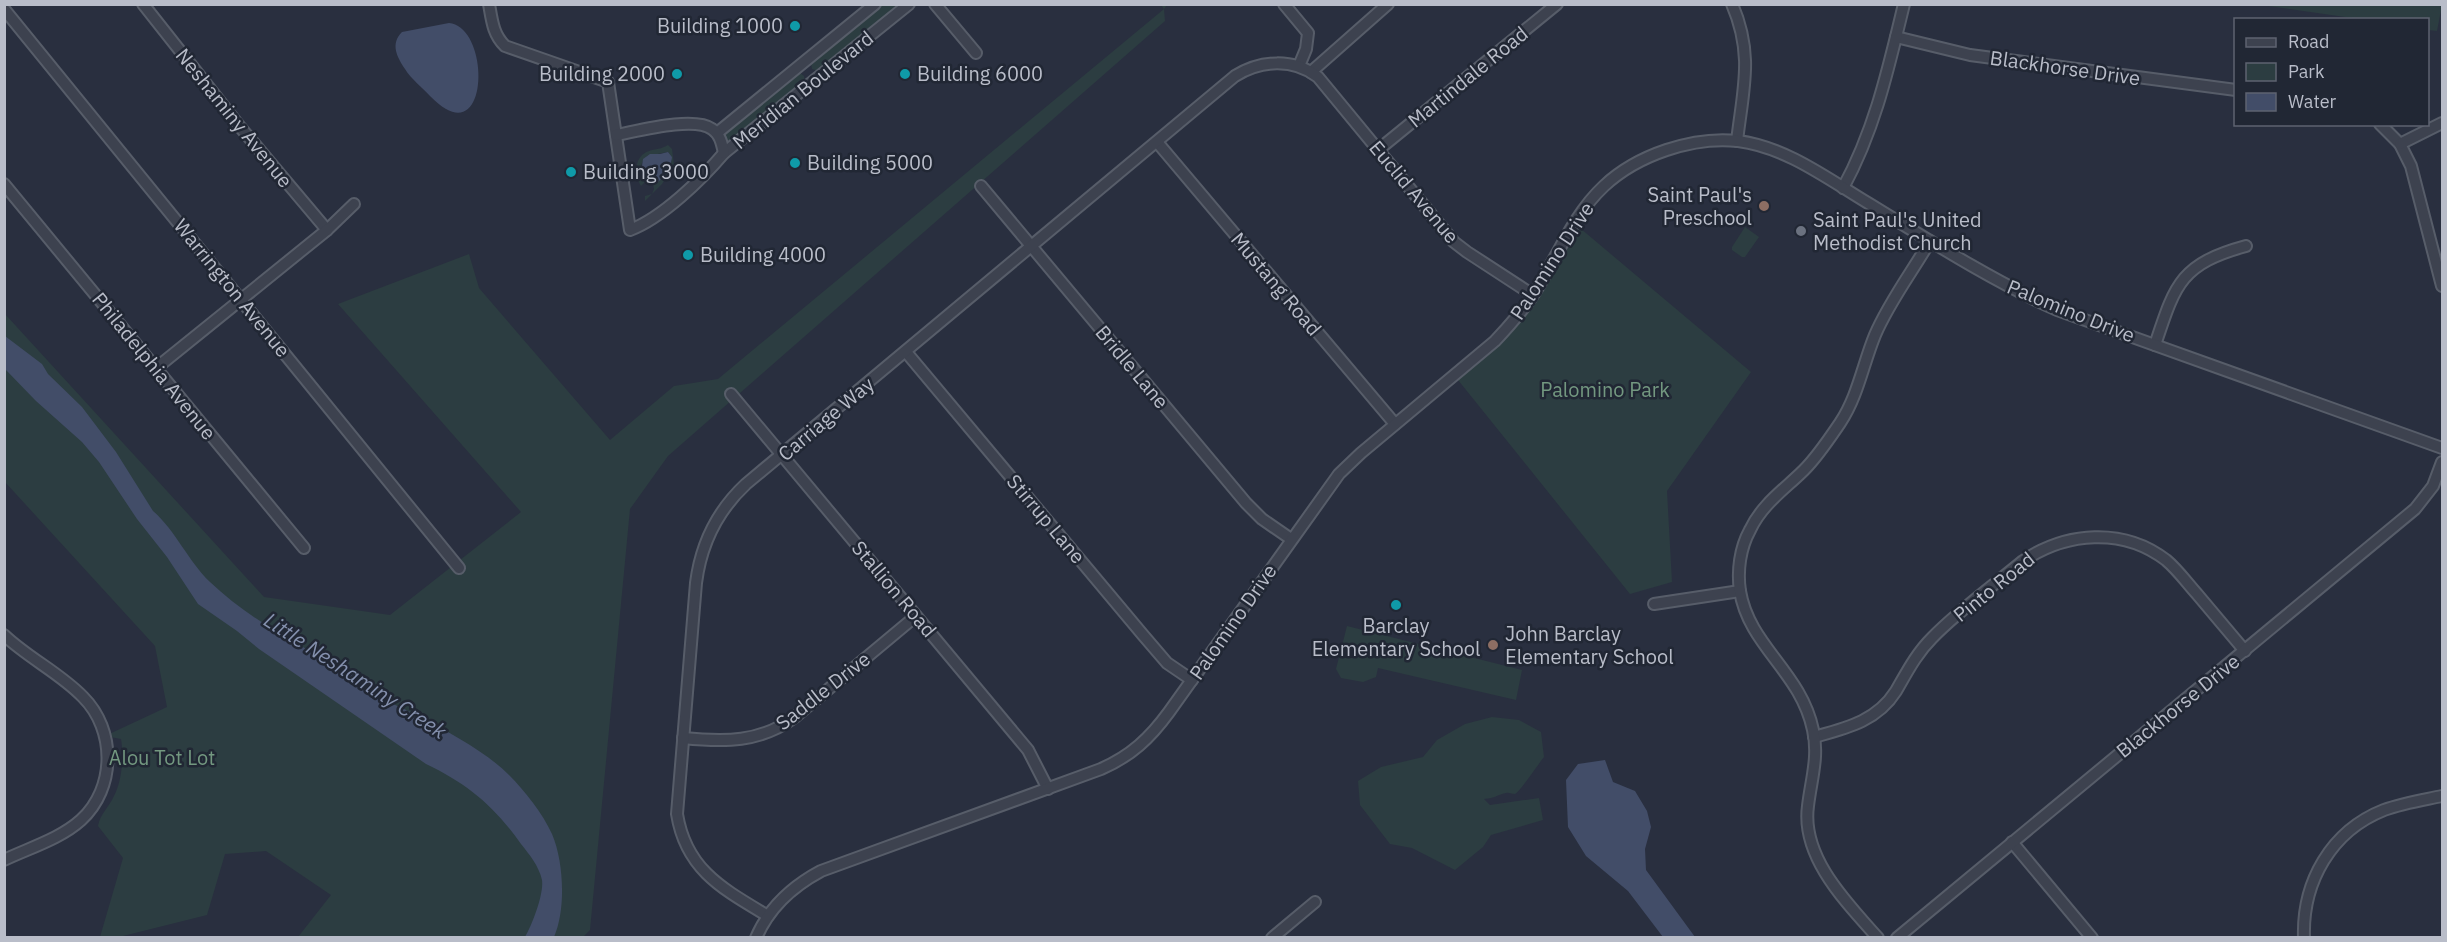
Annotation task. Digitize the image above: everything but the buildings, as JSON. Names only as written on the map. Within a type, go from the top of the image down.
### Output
[{"type":"street","name":"Neshaminy Avenue","points":[[143,4],[241,128],[327,230]]},
{"type":"street","name":"Meridian Boulevard","points":[[489,4],[493,26],[498,38],[506,46],[608,82],[630,230],[650,221],[707,172],[724,153],[909,4]]},
{"type":"street","name":"Meridian Boulevard","points":[[717,133],[875,4]]},
{"type":"street","points":[[935,4],[976,53]]},
{"type":"street","points":[[1284,4],[1308,33],[1306,49],[1295,66]]},
{"type":"street","points":[[1311,72],[1388,4]]},
{"type":"street","name":"Martindale Road","points":[[1378,150],[1557,4]]},
{"type":"street","points":[[1732,4],[1740,23],[1746,49],[1737,141]]},
{"type":"street","points":[[1843,188],[1871,129],[1904,4]]},
{"type":"street","name":"Warrington Avenue","points":[[4,9],[459,568]]},
{"type":"street","name":"Blackhorse Drive","points":[[1896,37],[1970,55],[2234,90]]},
{"type":"street","name":"Carriage Way","points":[[768,916],[714,881],[695,863],[683,840],[678,814],[696,583],[702,553],[714,524],[725,507],[746,484],[1244,70],[1269,63],[1295,66]]},
{"type":"street","name":"Euclid Avenue","points":[[1295,66],[1318,77],[1454,242],[1533,295]]},
{"type":"street","name":"Meridian Boulevard","points":[[616,135],[697,123],[712,128],[717,133],[724,153]]},
{"type":"street","points":[[2400,144],[2442,123]]},
{"type":"street","points":[[2382,126],[2400,144],[2411,166],[2442,286]]},
{"type":"street","name":"Palomino Drive","points":[[756,938],[768,916],[791,891],[821,871],[1101,769],[1134,751],[1152,735],[1339,474],[1495,341],[1533,295],[1578,217],[1599,192],[1620,173],[1650,157],[1682,146],[1737,141],[1788,156],[2016,292],[2057,310],[2442,447]]},
{"type":"street","name":"Mustang Road","points":[[1157,142],[1395,424]]},
{"type":"street","name":"Philadelphia Avenue","points":[[4,184],[304,548]]},
{"type":"street","name":"Bridle Lane","points":[[981,186],[1246,503],[1262,519],[1291,539]]},
{"type":"street","points":[[155,369],[327,230],[354,204]]},
{"type":"street","points":[[1878,938],[1823,870],[1812,847],[1807,808],[1815,764],[1814,737],[1804,701],[1796,684],[1757,634],[1744,607],[1740,591],[1740,559],[1749,531],[1765,506],[1806,468],[1841,421],[1853,399],[1882,320],[1930,241]]},
{"type":"street","points":[[2155,345],[2173,293],[2184,277],[2203,261],[2246,246]]},
{"type":"street","name":"Stirrup Lane","points":[[906,352],[1167,663],[1192,680]]},
{"type":"street","name":"Stallion Road","points":[[731,394],[1028,750],[1047,789]]},
{"type":"street","name":"Blackhorse Drive","points":[[1897,938],[2415,509],[2433,486],[2442,462]]},
{"type":"street","name":"Pinto Road","points":[[1814,737],[1849,728],[1871,717],[1888,701],[1917,656],[1940,630],[2023,561],[2066,540],[2117,538],[2156,553],[2178,572],[2245,651]]},
{"type":"street","points":[[1654,604],[1740,591]]},
{"type":"street","name":"Saddle Drive","points":[[683,738],[731,741],[757,737],[773,731],[795,717],[916,616]]},
{"type":"street","points":[[4,635],[84,698],[104,730],[108,755],[102,790],[82,819],[65,831],[4,860]]},
{"type":"street","points":[[2304,938],[2304,911],[2310,886],[2321,863],[2340,839],[2361,822],[2385,810],[2442,796]]},
{"type":"street","points":[[2012,842],[2092,938]]},
{"type":"street","points":[[1272,938],[1315,902]]},
{"type":"green space","points":[[881,5],[902,5],[818,71],[812,69],[813,59]]},
{"type":"green space","points":[[2261,5],[2442,5],[2437,31],[2429,30],[2429,18],[2352,18]]},
{"type":"green space","name":"Alou Tot Lot","points":[[1164,9],[1165,21],[668,456],[630,509],[590,930],[583,937],[298,937],[331,895],[266,851],[225,854],[207,915],[119,937],[100,937],[123,858],[98,826],[117,790],[122,768],[121,739],[105,736],[167,707],[155,646],[5,482],[5,314],[264,597],[390,615],[521,512],[338,304],[469,254],[479,288],[610,440],[674,386],[718,379]]},
{"type":"green space","points":[[800,73],[804,76],[805,83],[731,141],[727,140],[725,131]]},
{"type":"green space","points":[[668,145],[672,149],[674,165],[662,184],[652,194],[653,184],[666,173],[672,157],[668,152],[647,156],[641,165],[645,182],[641,186],[636,171],[638,161],[644,153]]},
{"type":"green space","name":"Palomino Park","points":[[1574,223],[1751,372],[1667,491],[1672,582],[1630,594],[1454,375],[1508,328]]},
{"type":"green space","points":[[1745,227],[1759,237],[1745,257],[1742,257],[1732,250],[1732,247]]},
{"type":"green space","points":[[1347,626],[1522,670],[1516,700],[1378,668],[1376,677],[1363,682],[1341,678],[1336,669]]},
{"type":"green space","points":[[1492,717],[1519,720],[1541,732],[1544,757],[1515,794],[1507,793],[1484,799],[1490,805],[1539,798],[1543,820],[1491,835],[1483,847],[1455,870],[1412,848],[1390,844],[1360,805],[1358,781],[1381,767],[1423,757],[1437,740],[1465,724]]},
{"type":"water","points":[[449,23],[463,30],[473,45],[478,64],[478,84],[474,101],[464,111],[450,111],[430,96],[407,73],[396,50],[396,41],[402,32]]},
{"type":"water","points":[[668,152],[672,160],[663,176],[654,185],[648,181],[645,182],[641,173],[643,159],[650,154]]},
{"type":"water","points":[[5,336],[42,364],[48,374],[82,407],[116,452],[153,511],[169,528],[202,574],[226,596],[260,621],[352,674],[357,681],[373,693],[456,736],[500,766],[515,781],[544,819],[556,845],[561,872],[562,900],[554,937],[525,937],[539,901],[542,880],[533,860],[501,818],[467,788],[426,764],[198,604],[99,462],[82,442],[36,401],[5,369]]},
{"type":"water","points":[[1605,760],[1613,782],[1635,791],[1647,811],[1651,827],[1645,849],[1646,870],[1695,937],[1663,937],[1628,891],[1586,856],[1568,827],[1566,780],[1578,764]]},
{"type":"place","name":"Building 1000","points":[[795,26]]},
{"type":"place","name":"Building 2000","points":[[677,74]]},
{"type":"place","name":"Building 6000","points":[[905,74]]},
{"type":"place","name":"Building 5000","points":[[795,163]]},
{"type":"place","name":"Building 3000","points":[[571,172]]},
{"type":"place","name":"Saint Paul's Preschool","points":[[1764,206]]},
{"type":"place","name":"Saint Paul's United Methodist Church","points":[[1801,231]]},
{"type":"place","name":"Building 4000","points":[[688,255]]},
{"type":"place","name":"Barclay Elementary School","points":[[1396,605]]},
{"type":"place","name":"John Barclay Elementary School","points":[[1493,645]]},
{"type":"water label","name":"Little Neshaminy Creek","points":[[355,676]]}]
